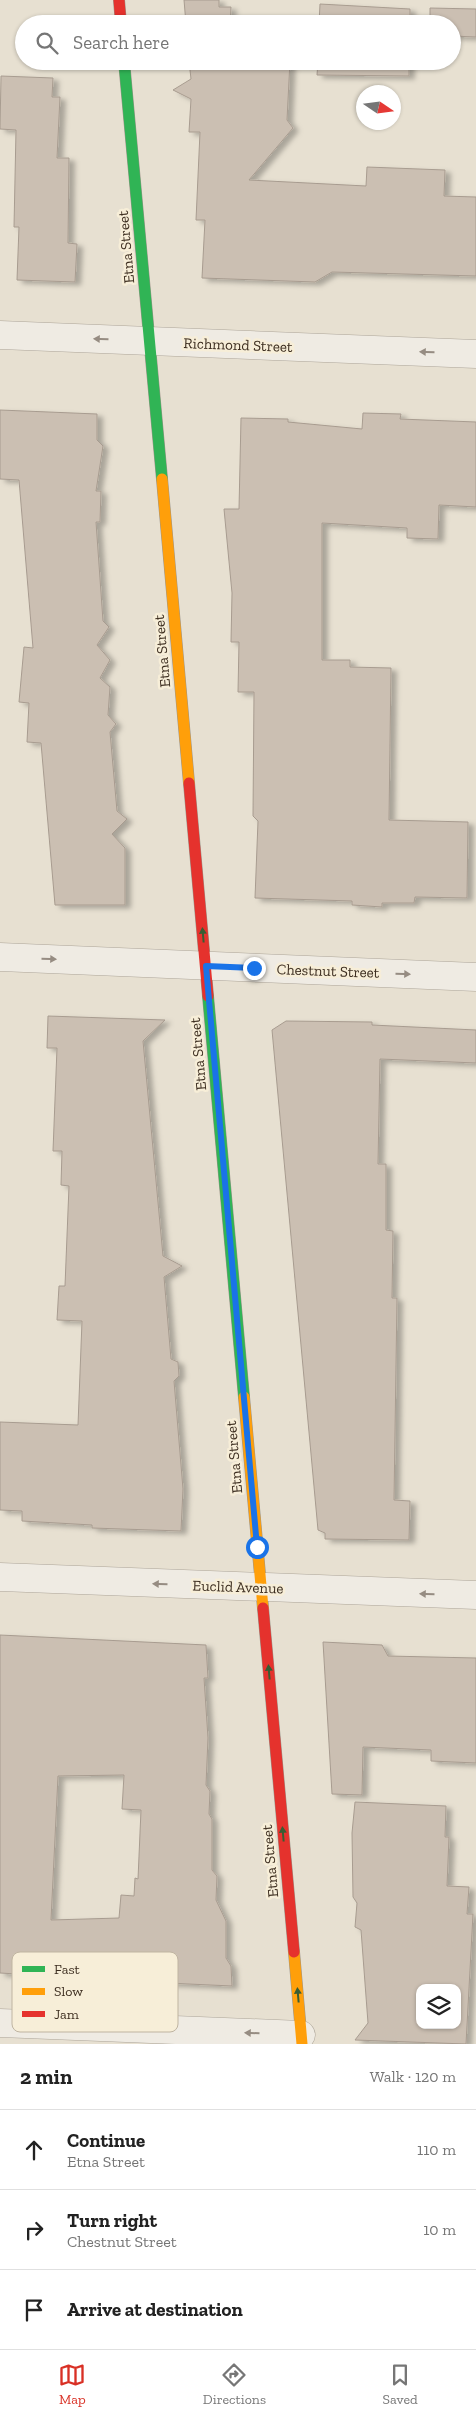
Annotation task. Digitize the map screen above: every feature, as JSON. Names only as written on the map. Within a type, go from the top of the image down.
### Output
[{"type":"main road","points":[[119,0],[120,15]]},
{"type":"main road","name":"Etna Street","points":[[125,70],[302,2040]]},
{"type":"street","name":"Richmond Street","points":[[0,336],[476,354]]},
{"type":"street","name":"Chestnut Street","points":[[0,958],[476,977]]},
{"type":"street","name":"Euclid Avenue","points":[[0,1577],[476,1595]]},
{"type":"street","points":[[160,2032],[302,2040]]},
{"type":"building","points":[[184,0],[219,0],[219,7],[231,7],[231,15],[185,15]]},
{"type":"building","points":[[320,4],[410,9],[410,15],[319,15]]},
{"type":"building","points":[[430,8],[476,9],[476,37],[461,36],[461,15],[430,15]]},
{"type":"building","points":[[190,70],[290,70],[287,120],[293,128],[249,180],[366,186],[367,167],[445,170],[444,196],[476,197],[476,276],[332,272],[315,282],[202,278],[205,220],[196,220],[200,132],[189,132],[191,99],[173,90],[191,79]]},
{"type":"building","points":[[317,70],[409,70],[409,76],[317,75]]},
{"type":"building","points":[[1,76],[53,78],[52,97],[60,97],[57,158],[69,158],[68,243],[77,244],[75,282],[17,280],[19,227],[14,227],[16,130],[0,129]]},
{"type":"building","points":[[0,410],[97,414],[97,440],[103,446],[96,491],[101,491],[100,522],[96,522],[103,621],[109,627],[97,645],[110,660],[100,678],[110,687],[108,715],[116,724],[110,732],[117,811],[127,819],[112,834],[125,848],[125,905],[55,905],[41,743],[27,742],[29,703],[19,702],[24,647],[33,648],[19,480],[0,479]]},
{"type":"building","points":[[363,413],[401,414],[400,419],[476,422],[476,507],[439,505],[438,539],[407,538],[407,528],[322,523],[322,660],[350,660],[350,667],[391,668],[389,820],[468,822],[467,898],[415,897],[414,903],[382,903],[382,907],[352,905],[352,901],[255,898],[258,821],[253,816],[254,692],[238,692],[239,642],[231,642],[232,593],[224,509],[239,509],[241,418],[288,419],[288,422],[362,429]]},
{"type":"building","points":[[48,1016],[165,1020],[143,1041],[163,1256],[182,1266],[164,1277],[171,1359],[178,1362],[179,1376],[174,1381],[183,1489],[181,1531],[92,1528],[92,1525],[22,1521],[22,1511],[0,1510],[0,1422],[78,1425],[82,1321],[57,1320],[59,1286],[65,1286],[69,1186],[61,1185],[62,1151],[53,1151],[57,1048],[47,1048]]},
{"type":"building","points":[[286,1021],[372,1022],[372,1025],[476,1030],[476,1063],[380,1059],[378,1164],[386,1164],[386,1230],[393,1231],[392,1298],[397,1298],[394,1500],[410,1501],[409,1540],[325,1539],[325,1533],[318,1530],[272,1030]]},
{"type":"building","points":[[0,1635],[206,1645],[208,1678],[204,1678],[208,1738],[206,1785],[210,1791],[209,1814],[212,1819],[212,1870],[217,1876],[216,1900],[226,1921],[226,1958],[231,1966],[232,1986],[178,1984],[178,1952],[12,1952],[12,1974],[0,1973]],"holes":[[[124,1775],[122,1809],[141,1810],[138,1879],[135,1878],[134,1896],[121,1895],[119,1918],[51,1920],[58,1776]]]},
{"type":"building","points":[[323,1642],[382,1645],[388,1656],[476,1658],[476,1763],[431,1761],[431,1750],[363,1747],[362,1795],[332,1794]]},
{"type":"building","points":[[355,1802],[446,1806],[445,1837],[449,1837],[447,1886],[469,1887],[467,1914],[473,1914],[466,2044],[355,2040],[368,2023],[361,1930],[355,1927],[357,1903],[353,1897],[352,1833]]},
{"type":"traffic: fast","points":[[125,70],[162,479]]},
{"type":"traffic: fast","points":[[208,996],[244,1397]]},
{"type":"traffic: slow","points":[[162,479],[189,783]]},
{"type":"traffic: slow","points":[[244,1397],[263,1608]]},
{"type":"traffic: slow","points":[[294,1952],[302,2044]]},
{"type":"traffic: jam","points":[[119,0],[120,15]]},
{"type":"traffic: jam","points":[[189,783],[208,996]]},
{"type":"traffic: jam","points":[[263,1608],[294,1952]]},
{"type":"route","points":[[254,968],[206,966],[257,1547]]}]
